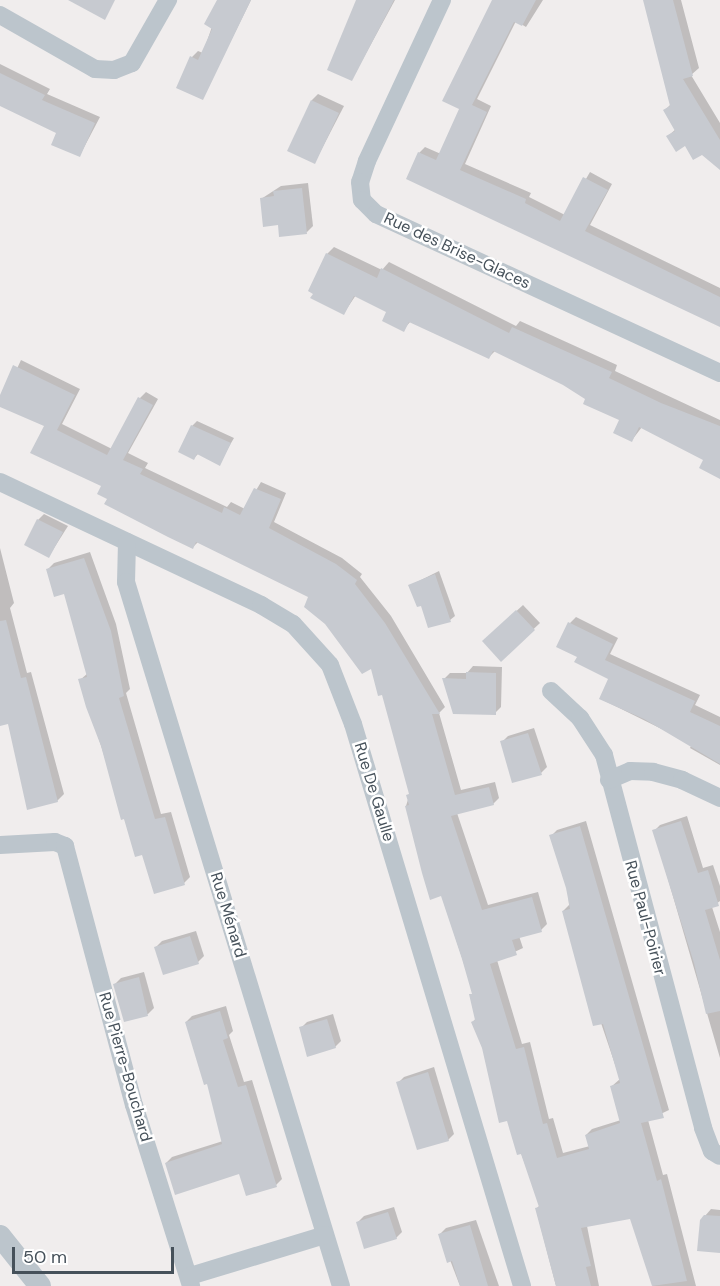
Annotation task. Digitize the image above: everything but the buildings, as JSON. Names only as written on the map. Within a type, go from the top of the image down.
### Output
[{"type":"street","points":[[0,15],[95,69],[114,70],[132,63],[168,0]]},
{"type":"street","name":"Rue des Brise-Glaces","points":[[442,0],[367,161],[360,182],[362,200],[376,214],[720,373]]},
{"type":"street","name":"Rue De Gaulle","points":[[0,482],[261,605],[293,624],[330,665],[354,724],[522,1286]]},
{"type":"street","name":"Rue Ménard","points":[[127,542],[126,582],[341,1286]]},
{"type":"street","name":"Rue Paul-Poirier","points":[[551,691],[596,737],[703,1128],[712,1151],[720,1156]]},
{"type":"street","points":[[609,780],[630,771],[653,772],[682,780],[720,798]]},
{"type":"street","name":"Rue Pierre-Bouchard","points":[[0,845],[55,842],[66,846],[134,1105],[191,1281]]},
{"type":"street","points":[[191,1281],[326,1235]]},
{"type":"street","points":[[0,1236],[40,1286]]}]
